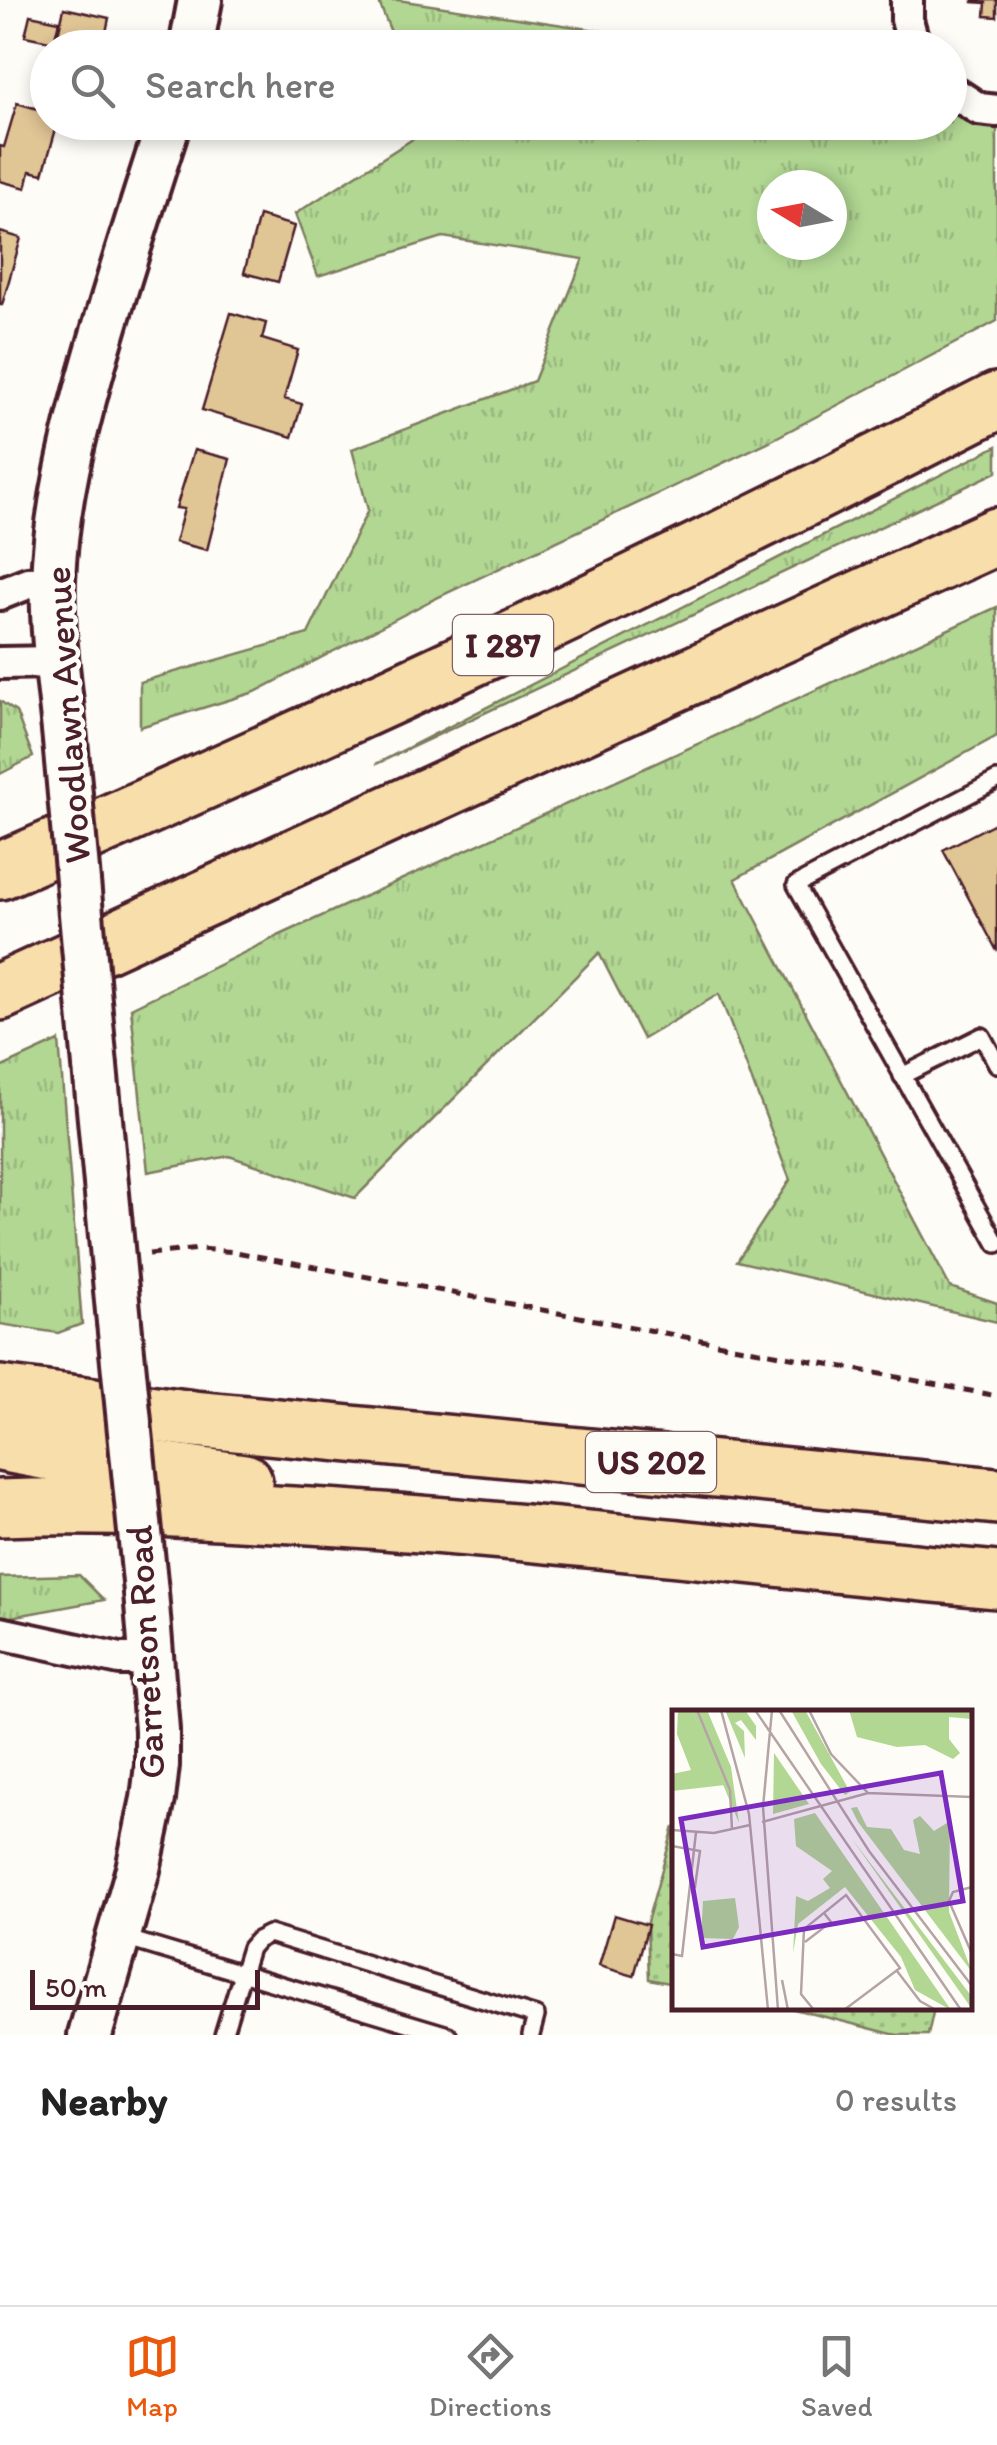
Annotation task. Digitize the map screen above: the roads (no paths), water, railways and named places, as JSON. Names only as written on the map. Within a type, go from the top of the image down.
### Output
[{"type":"highway","name":"I 287","points":[[0,871],[490,652],[997,400]]},
{"type":"highway","points":[[0,992],[997,536]]},
{"type":"highway","name":"US 202","points":[[0,1394],[194,1419],[986,1493]]},
{"type":"highway","name":"US 202","points":[[0,1443],[240,1481],[398,1497],[427,1523],[997,1580]]},
{"type":"highway","points":[[0,1508],[253,1512],[427,1523]]},
{"type":"street","points":[[194,30],[200,0]]},
{"type":"street","points":[[907,0],[910,30]]},
{"type":"street","points":[[967,101],[979,109],[997,111]]},
{"type":"street","name":"Woodlawn Avenue","points":[[119,1322],[53,581],[57,529],[76,429],[162,140]]},
{"type":"street","points":[[0,594],[28,583],[53,581]]},
{"type":"street","points":[[0,663],[58,662]]},
{"type":"street","name":"Garretson Road","points":[[90,2035],[138,1870],[157,1765],[152,1658],[119,1322]]},
{"type":"street","points":[[0,1633],[120,1659],[152,1658]]},
{"type":"lane","points":[[997,780],[796,885],[997,1244]]},
{"type":"lane","points":[[902,1076],[982,1036],[997,1064]]},
{"type":"lane","points":[[224,2035],[250,1948],[269,1934],[536,2016],[531,2035]]},
{"type":"lane","points":[[117,1936],[448,2035]]}]
